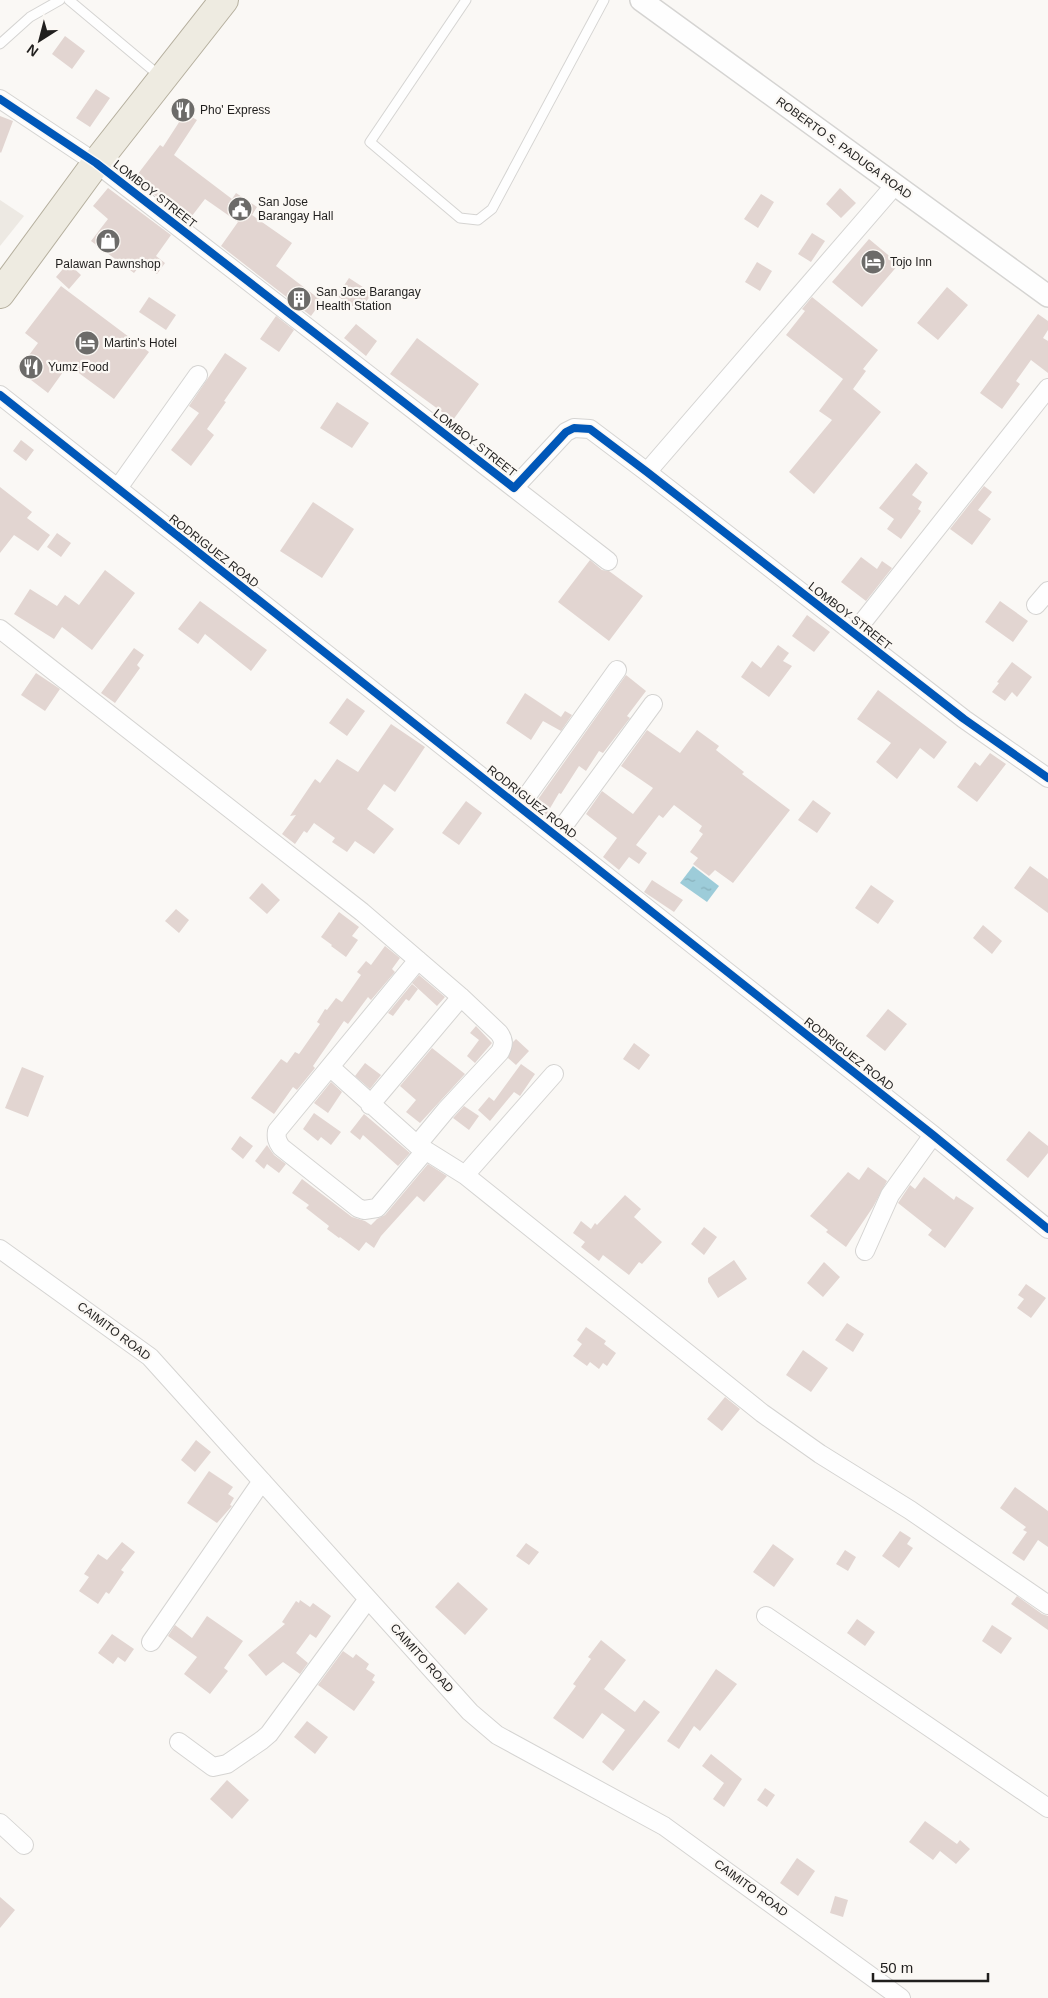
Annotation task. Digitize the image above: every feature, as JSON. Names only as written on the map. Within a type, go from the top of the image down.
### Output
[{"type":"main road","points":[[0,294],[96,163],[224,0]]},
{"type":"street","name":"ROBERTO S. PADUGA ROAD","points":[[641,0],[1048,296]]},
{"type":"street","name":"LOMBOY STREET","points":[[0,99],[96,163],[514,488],[566,432],[574,428],[590,429],[964,720],[1048,778]]},
{"type":"street","points":[[647,472],[894,185]]},
{"type":"street","points":[[118,488],[198,375]]},
{"type":"street","points":[[854,633],[1048,388]]},
{"type":"street","name":"RODRIGUEZ ROAD","points":[[0,395],[933,1135],[1048,1229]]},
{"type":"street","points":[[514,488],[608,562]]},
{"type":"street","points":[[1036,605],[1048,591]]},
{"type":"street","points":[[0,629],[362,912],[418,960],[461,997],[499,1033],[503,1040],[500,1052],[446,1110],[377,1208],[364,1210],[358,1208],[281,1147],[277,1141],[277,1131],[418,960]]},
{"type":"street","points":[[520,807],[617,670]]},
{"type":"street","points":[[556,836],[653,704]]},
{"type":"street","points":[[370,1105],[461,997]]},
{"type":"street","points":[[330,1067],[370,1105],[421,1148],[465,1175],[762,1413],[820,1454],[910,1510],[1048,1605]]},
{"type":"street","points":[[465,1175],[554,1074]]},
{"type":"street","points":[[865,1251],[890,1195],[933,1135]]},
{"type":"street","name":"CAIMITO ROAD","points":[[0,1249],[150,1357],[470,1712],[485,1726],[510,1742],[664,1826],[901,1998]]},
{"type":"street","points":[[151,1642],[262,1481]]},
{"type":"street","points":[[179,1742],[213,1767],[227,1764],[262,1740],[368,1599]]},
{"type":"street","points":[[766,1616],[1048,1808]]},
{"type":"street","points":[[0,1823],[24,1845]]},
{"type":"lane","points":[[0,44],[30,17],[60,0]]},
{"type":"lane","points":[[69,0],[163,79]]},
{"type":"lane","points":[[466,0],[370,142],[460,218],[478,220],[492,209],[604,0]]},
{"type":"shaded area","points":[[0,200],[24,216],[0,246]]},
{"type":"water","points":[[693,866],[719,886],[707,902],[680,883]]},
{"type":"building","points":[[65,36],[85,51],[72,69],[52,54]]},
{"type":"building","points":[[96,89],[110,98],[90,127],[76,118]]},
{"type":"building","points":[[185,113],[197,120],[174,155],[232,199],[236,193],[257,207],[252,215],[292,243],[276,266],[322,301],[311,316],[221,246],[238,222],[205,199],[188,221],[134,179],[160,145],[163,147]]},
{"type":"building","points":[[0,116],[13,121],[1,153],[0,152]]},
{"type":"building","points":[[108,188],[171,235],[156,256],[165,263],[157,274],[142,263],[134,273],[91,241],[108,219],[93,206]]},
{"type":"building","points":[[840,188],[856,203],[841,218],[826,204]]},
{"type":"building","points":[[761,194],[774,202],[758,228],[744,219]]},
{"type":"building","points":[[812,233],[825,241],[811,262],[798,254]]},
{"type":"building","points":[[869,239],[899,264],[862,307],[832,282]]},
{"type":"building","points":[[757,262],[772,271],[760,291],[745,282]]},
{"type":"building","points":[[68,263],[81,275],[69,289],[56,277]]},
{"type":"building","points":[[349,278],[372,293],[360,311],[337,296]]},
{"type":"building","name":"Martin's Hotel","points":[[61,286],[149,352],[114,399],[68,365],[48,393],[18,370],[38,343],[25,333]]},
{"type":"building","points":[[947,287],[968,305],[938,340],[917,323]]},
{"type":"building","points":[[149,297],[176,315],[166,330],[139,312]]},
{"type":"building","points":[[812,297],[878,350],[863,369],[866,371],[853,389],[881,412],[814,494],[789,472],[832,420],[819,411],[843,379],[786,335],[805,311],[802,309]]},
{"type":"building","points":[[1038,314],[1048,321],[1048,330],[1043,338],[1048,341],[1048,373],[1031,360],[1016,381],[1020,384],[1002,409],[980,393]]},
{"type":"building","points":[[276,316],[294,330],[279,352],[260,339]]},
{"type":"building","points":[[356,324],[377,341],[366,356],[344,338]]},
{"type":"building","points":[[417,338],[479,384],[453,420],[390,374]]},
{"type":"building","points":[[225,353],[247,368],[207,429],[214,435],[191,466],[171,450],[199,413],[189,406]]},
{"type":"building","points":[[337,402],[369,423],[352,448],[320,428]]},
{"type":"building","points":[[21,440],[34,450],[26,461],[13,451]]},
{"type":"building","points":[[916,463],[928,473],[912,495],[922,502],[918,509],[921,511],[901,539],[887,529],[894,519],[879,508]]},
{"type":"building","points":[[984,486],[992,492],[978,510],[991,519],[972,545],[950,529]]},
{"type":"building","points":[[0,487],[32,512],[27,518],[50,535],[38,551],[14,535],[0,553]]},
{"type":"building","points":[[313,502],[354,529],[322,578],[280,551]]},
{"type":"building","points":[[57,533],[71,543],[61,557],[47,547]]},
{"type":"building","points":[[861,557],[877,569],[882,561],[892,568],[866,601],[841,582]]},
{"type":"building","points":[[590,560],[602,570],[609,571],[643,596],[609,641],[558,602]]},
{"type":"building","points":[[105,570],[135,593],[92,650],[62,627],[54,639],[14,614],[30,589],[57,606],[65,595],[79,605]]},
{"type":"building","points":[[200,601],[267,650],[251,671],[205,634],[198,644],[178,629]]},
{"type":"building","points":[[1000,601],[1028,621],[1013,642],[985,622]]},
{"type":"building","points":[[807,615],[830,632],[814,652],[792,636]]},
{"type":"building","points":[[778,645],[789,653],[783,661],[792,666],[769,697],[741,677],[752,661],[761,668]]},
{"type":"building","points":[[134,648],[144,655],[137,665],[140,668],[115,703],[101,693]]},
{"type":"building","points":[[1012,662],[1032,677],[1017,697],[1012,692],[1005,701],[992,692]]},
{"type":"building","points":[[36,673],[60,689],[45,711],[21,695]]},
{"type":"building","points":[[626,675],[646,691],[627,716],[630,718],[603,753],[599,751],[586,771],[579,766],[561,794],[559,793],[546,815],[534,805]]},
{"type":"building","points":[[878,690],[947,742],[934,759],[920,748],[897,779],[876,762],[891,743],[857,719]]},
{"type":"building","points":[[525,693],[561,717],[565,711],[572,715],[561,731],[543,721],[531,740],[506,723]]},
{"type":"building","points":[[347,698],[365,711],[347,736],[329,723]]},
{"type":"building","points":[[391,724],[425,747],[395,792],[384,784],[367,809],[394,829],[374,854],[355,841],[347,852],[332,842],[335,838],[314,823],[307,833],[304,831],[295,844],[282,834],[296,815],[290,816],[315,779],[320,783],[337,759],[358,772]]},
{"type":"building","points":[[647,730],[680,753],[697,730],[719,746],[716,750],[744,772],[742,774],[790,810],[733,883],[715,870],[709,876],[693,864],[698,858],[690,852],[703,834],[699,831],[702,826],[674,805],[663,818],[659,815],[636,845],[647,853],[639,864],[629,857],[619,870],[603,857],[617,838],[586,814],[602,791],[633,814],[653,788],[621,766]]},
{"type":"building","points":[[990,753],[1006,764],[977,802],[957,787],[975,762],[980,766]]},
{"type":"building","points":[[813,800],[831,813],[817,833],[798,820]]},
{"type":"building","points":[[466,801],[482,813],[459,845],[442,833]]},
{"type":"building","points":[[1030,866],[1048,879],[1048,913],[1014,888]]},
{"type":"building","points":[[652,880],[683,900],[674,912],[644,892]]},
{"type":"building","points":[[262,883],[280,900],[267,914],[249,898]]},
{"type":"building","points":[[871,885],[894,901],[878,924],[855,908]]},
{"type":"building","points":[[176,909],[189,920],[179,933],[165,921]]},
{"type":"building","points":[[339,912],[359,927],[352,936],[358,940],[346,957],[321,937]]},
{"type":"building","points":[[983,925],[1002,941],[992,954],[973,938]]},
{"type":"building","points":[[385,946],[400,958],[392,969],[395,972],[371,1000],[368,997],[348,1024],[344,1021],[313,1066],[315,1068],[297,1090],[293,1087],[274,1114],[251,1098],[281,1059],[287,1063],[295,1052],[299,1054],[320,1024],[317,1022],[325,1009],[327,1010],[336,998],[342,1002],[361,975],[357,972],[366,961],[371,965]]},
{"type":"building","points":[[419,975],[445,997],[437,1006],[412,983]]},
{"type":"building","points":[[412,984],[418,989],[409,1001],[406,999],[393,1016],[388,1013]]},
{"type":"building","points":[[888,1009],[907,1024],[885,1051],[866,1036]]},
{"type":"building","points":[[476,1026],[492,1043],[475,1063],[467,1056],[479,1040],[470,1033]]},
{"type":"building","points":[[516,1039],[529,1051],[516,1065],[508,1058],[513,1042]]},
{"type":"building","points":[[634,1043],[650,1055],[639,1070],[623,1059]]},
{"type":"building","points":[[432,1048],[465,1074],[420,1123],[406,1112],[416,1100],[400,1086]]},
{"type":"building","points":[[365,1063],[381,1075],[370,1089],[355,1076]]},
{"type":"building","points":[[521,1064],[535,1074],[520,1096],[514,1092],[490,1121],[478,1110],[489,1097],[494,1101]]},
{"type":"building","points":[[22,1067],[44,1076],[28,1117],[5,1108]]},
{"type":"building","points":[[331,1082],[342,1092],[328,1113],[314,1103]]},
{"type":"building","points":[[464,1106],[479,1116],[469,1130],[453,1118]]},
{"type":"building","points":[[314,1113],[341,1132],[331,1145],[321,1137],[318,1141],[303,1129]]},
{"type":"building","points":[[364,1114],[410,1153],[398,1166],[363,1135],[360,1140],[350,1132]]},
{"type":"building","points":[[1029,1131],[1048,1146],[1048,1153],[1028,1178],[1006,1160]]},
{"type":"building","points":[[240,1136],[253,1146],[243,1159],[231,1149]]},
{"type":"building","points":[[267,1145],[274,1155],[286,1164],[279,1173],[267,1164],[264,1169],[255,1161]]},
{"type":"building","points":[[428,1164],[447,1176],[424,1202],[417,1196],[381,1236],[374,1248],[366,1242],[359,1251],[339,1238],[327,1229],[329,1226],[306,1208],[309,1205],[292,1193],[302,1179],[352,1217],[371,1225],[385,1215]]},
{"type":"building","points":[[868,1167],[887,1181],[873,1207],[846,1247],[826,1232],[828,1230],[810,1216],[848,1172],[859,1180]]},
{"type":"building","points":[[924,1177],[954,1200],[956,1196],[974,1208],[945,1248],[928,1235],[932,1230],[898,1203],[910,1185],[915,1189]]},
{"type":"building","points":[[625,1195],[641,1209],[634,1217],[662,1242],[642,1264],[639,1262],[629,1275],[603,1255],[599,1261],[581,1247],[585,1242],[573,1233],[581,1221],[591,1229],[595,1223],[597,1225]]},
{"type":"building","points":[[704,1227],[717,1237],[704,1255],[691,1244]]},
{"type":"building","points":[[734,1260],[747,1279],[718,1298],[708,1282],[708,1278]]},
{"type":"building","points":[[824,1262],[840,1277],[823,1297],[807,1283]]},
{"type":"building","points":[[1026,1284],[1046,1298],[1031,1318],[1017,1308],[1024,1299],[1018,1295]]},
{"type":"building","points":[[847,1323],[864,1334],[853,1352],[835,1340]]},
{"type":"building","points":[[586,1327],[606,1341],[604,1344],[616,1353],[607,1366],[603,1363],[599,1369],[590,1362],[587,1366],[573,1356],[582,1344],[577,1340]]},
{"type":"building","points":[[803,1350],[828,1368],[811,1392],[786,1375]]},
{"type":"building","points":[[725,1397],[740,1409],[722,1431],[707,1419]]},
{"type":"building","points":[[196,1440],[211,1452],[195,1472],[181,1460]]},
{"type":"building","points":[[209,1471],[233,1487],[228,1494],[234,1498],[230,1505],[232,1506],[217,1523],[187,1503]]},
{"type":"building","points":[[1015,1487],[1048,1511],[1048,1547],[1038,1540],[1024,1561],[1012,1553],[1027,1532],[1023,1530],[1026,1527],[1000,1508]]},
{"type":"building","points":[[900,1531],[911,1538],[907,1544],[913,1548],[899,1568],[882,1556]]},
{"type":"building","points":[[122,1542],[135,1552],[121,1570],[124,1572],[109,1594],[106,1592],[98,1604],[79,1591],[89,1577],[84,1574],[98,1554],[107,1560]]},
{"type":"building","points":[[526,1543],[539,1552],[529,1565],[516,1556]]},
{"type":"building","points":[[773,1544],[794,1559],[774,1587],[753,1572]]},
{"type":"building","points":[[845,1550],[856,1557],[848,1571],[836,1564]]},
{"type":"building","points":[[458,1582],[488,1609],[465,1635],[435,1607]]},
{"type":"building","points":[[1017,1596],[1042,1614],[1048,1616],[1048,1630],[1011,1604]]},
{"type":"building","points":[[300,1600],[310,1607],[313,1603],[331,1616],[316,1638],[310,1634],[296,1653],[308,1663],[300,1674],[283,1662],[266,1676],[248,1655],[285,1624],[282,1622],[296,1601],[299,1603]]},
{"type":"building","points":[[207,1616],[243,1641],[224,1668],[228,1671],[210,1694],[184,1674],[197,1657],[168,1636],[175,1625],[192,1638]]},
{"type":"building","points":[[857,1619],[875,1632],[865,1646],[847,1633]]},
{"type":"building","points":[[992,1625],[1012,1638],[1001,1654],[982,1641]]},
{"type":"building","points":[[112,1634],[134,1649],[125,1662],[118,1657],[113,1664],[98,1653]]},
{"type":"building","points":[[601,1640],[626,1660],[604,1689],[635,1712],[644,1700],[660,1712],[613,1771],[602,1762],[625,1730],[602,1713],[583,1739],[553,1718],[576,1686],[573,1684],[591,1659],[588,1657]]},
{"type":"building","points":[[343,1651],[353,1658],[356,1654],[369,1664],[366,1669],[375,1675],[372,1680],[375,1682],[354,1711],[318,1685]]},
{"type":"building","points":[[716,1669],[737,1684],[700,1731],[694,1726],[679,1749],[667,1741]]},
{"type":"building","points":[[307,1721],[328,1737],[315,1754],[294,1737]]},
{"type":"building","points":[[711,1754],[742,1779],[724,1807],[713,1799],[724,1783],[702,1766]]},
{"type":"building","points":[[227,1780],[249,1800],[232,1819],[210,1799]]},
{"type":"building","points":[[765,1788],[775,1795],[767,1807],[757,1800]]},
{"type":"building","points":[[925,1821],[957,1844],[960,1840],[970,1849],[956,1864],[940,1851],[933,1860],[909,1842]]},
{"type":"building","points":[[797,1858],[815,1871],[798,1896],[780,1883]]},
{"type":"building","points":[[835,1896],[848,1900],[843,1917],[830,1913]]},
{"type":"building","points":[[0,1897],[15,1910],[0,1928]]},
{"type":"cycle path","points":[[0,99],[96,163],[514,488],[566,432],[574,428],[590,429],[964,719],[1048,778]]},
{"type":"cycle path","points":[[0,395],[933,1135],[1048,1229]]},
{"type":"place","name":"Pho' Express","points":[[183,110]]},
{"type":"place","name":"San Jose Barangay Hall","points":[[240,209]]},
{"type":"place","name":"Palawan Pawnshop","points":[[108,241]]},
{"type":"place","name":"Tojo Inn","points":[[873,262]]},
{"type":"place","name":"San Jose Barangay Health Station","points":[[299,299]]},
{"type":"place","name":"Martin's Hotel","points":[[87,343]]},
{"type":"place","name":"Yumz Food","points":[[31,367]]}]
